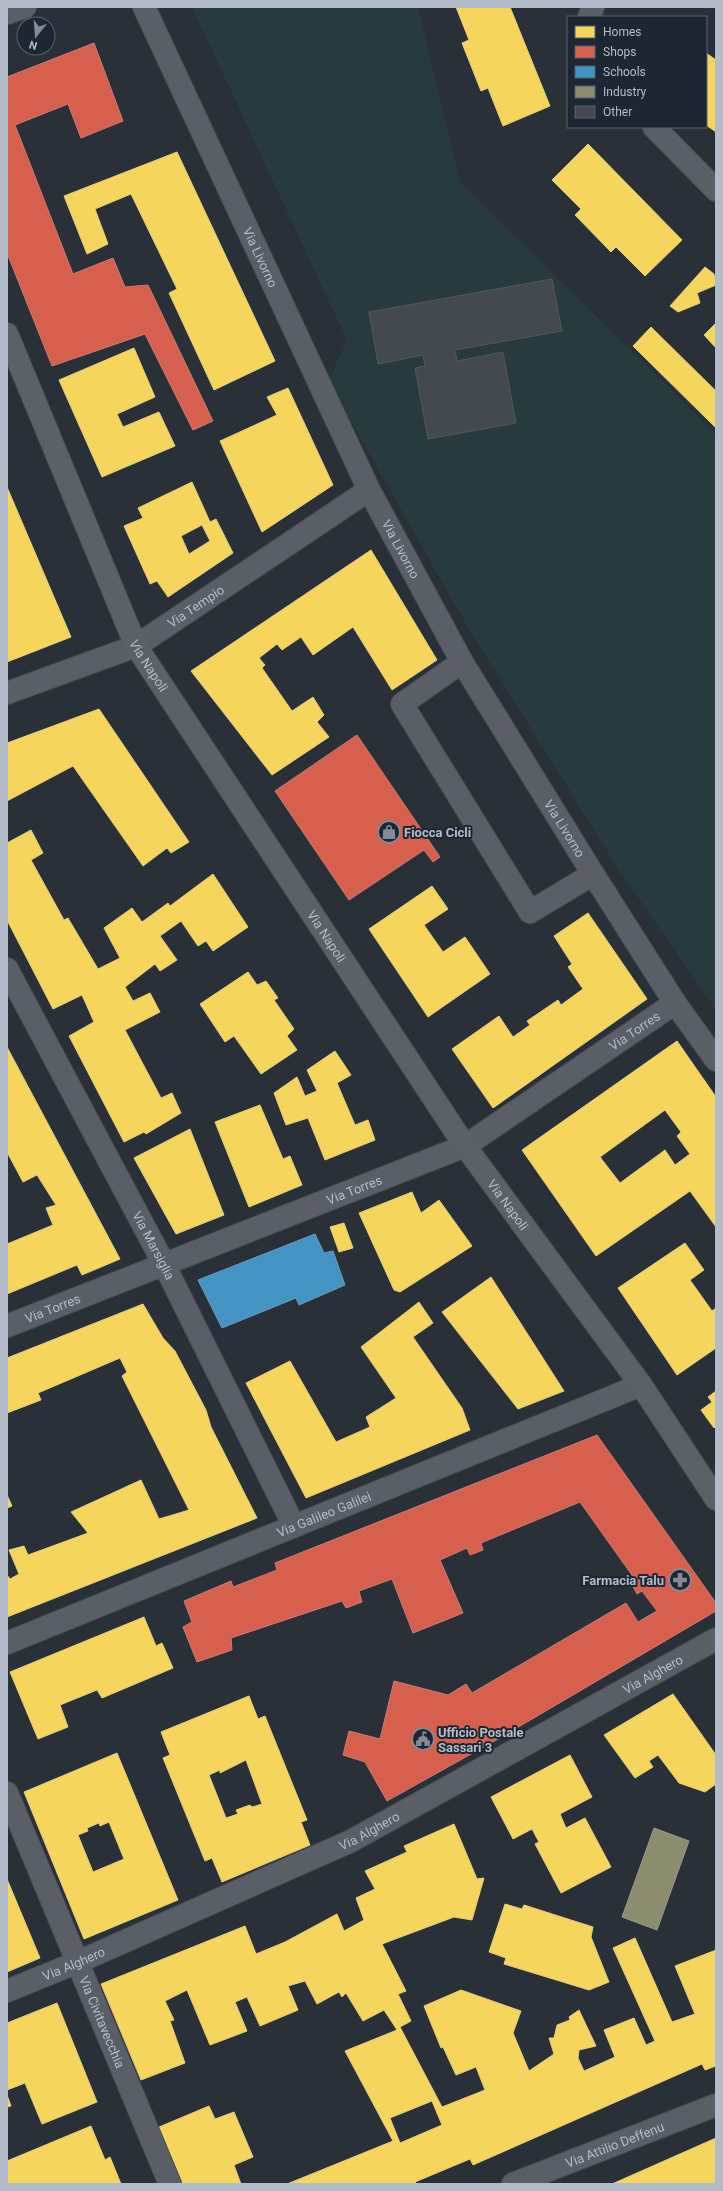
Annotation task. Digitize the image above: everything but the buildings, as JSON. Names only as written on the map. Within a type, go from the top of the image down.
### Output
[{"type":"main road","name":"Via Napoli","points":[[7,334],[136,646],[465,1146],[640,1385],[716,1499]]},
{"type":"street","points":[[7,13],[25,7]]},
{"type":"street","name":"Via Livorno","points":[[144,7],[369,490],[462,662],[593,874],[675,1003],[716,1060]]},
{"type":"street","points":[[655,128],[716,190]]},
{"type":"street","name":"Via Tempio","points":[[7,693],[136,646],[369,490]]},
{"type":"street","points":[[462,662],[402,704],[410,718],[530,912],[593,874]]},
{"type":"street","name":"Via Marsiglia","points":[[7,969],[164,1264],[294,1526]]},
{"type":"street","name":"Via Torres","points":[[7,1326],[465,1146],[675,1003]]},
{"type":"street","name":"Via Galileo Galilei","points":[[7,1643],[640,1385]]},
{"type":"street","name":"Via Alghero","points":[[7,1991],[78,1962],[351,1841],[716,1639]]},
{"type":"street","name":"Via Civitavecchia","points":[[7,1793],[170,2184]]},
{"type":"street","name":"Via Attilio Deffenu","points":[[513,2184],[716,2105]]},
{"type":"green space","points":[[192,7],[418,7],[460,182],[716,434],[716,1010],[619,870],[466,624],[328,381],[347,340]]},
{"type":"place","name":"Fiocca Cicli","points":[[389,832]]},
{"type":"place","name":"Farmacia Talu","points":[[680,1580]]},
{"type":"place","name":"Ufficio Postale Sassari 3","points":[[423,1739]]}]
